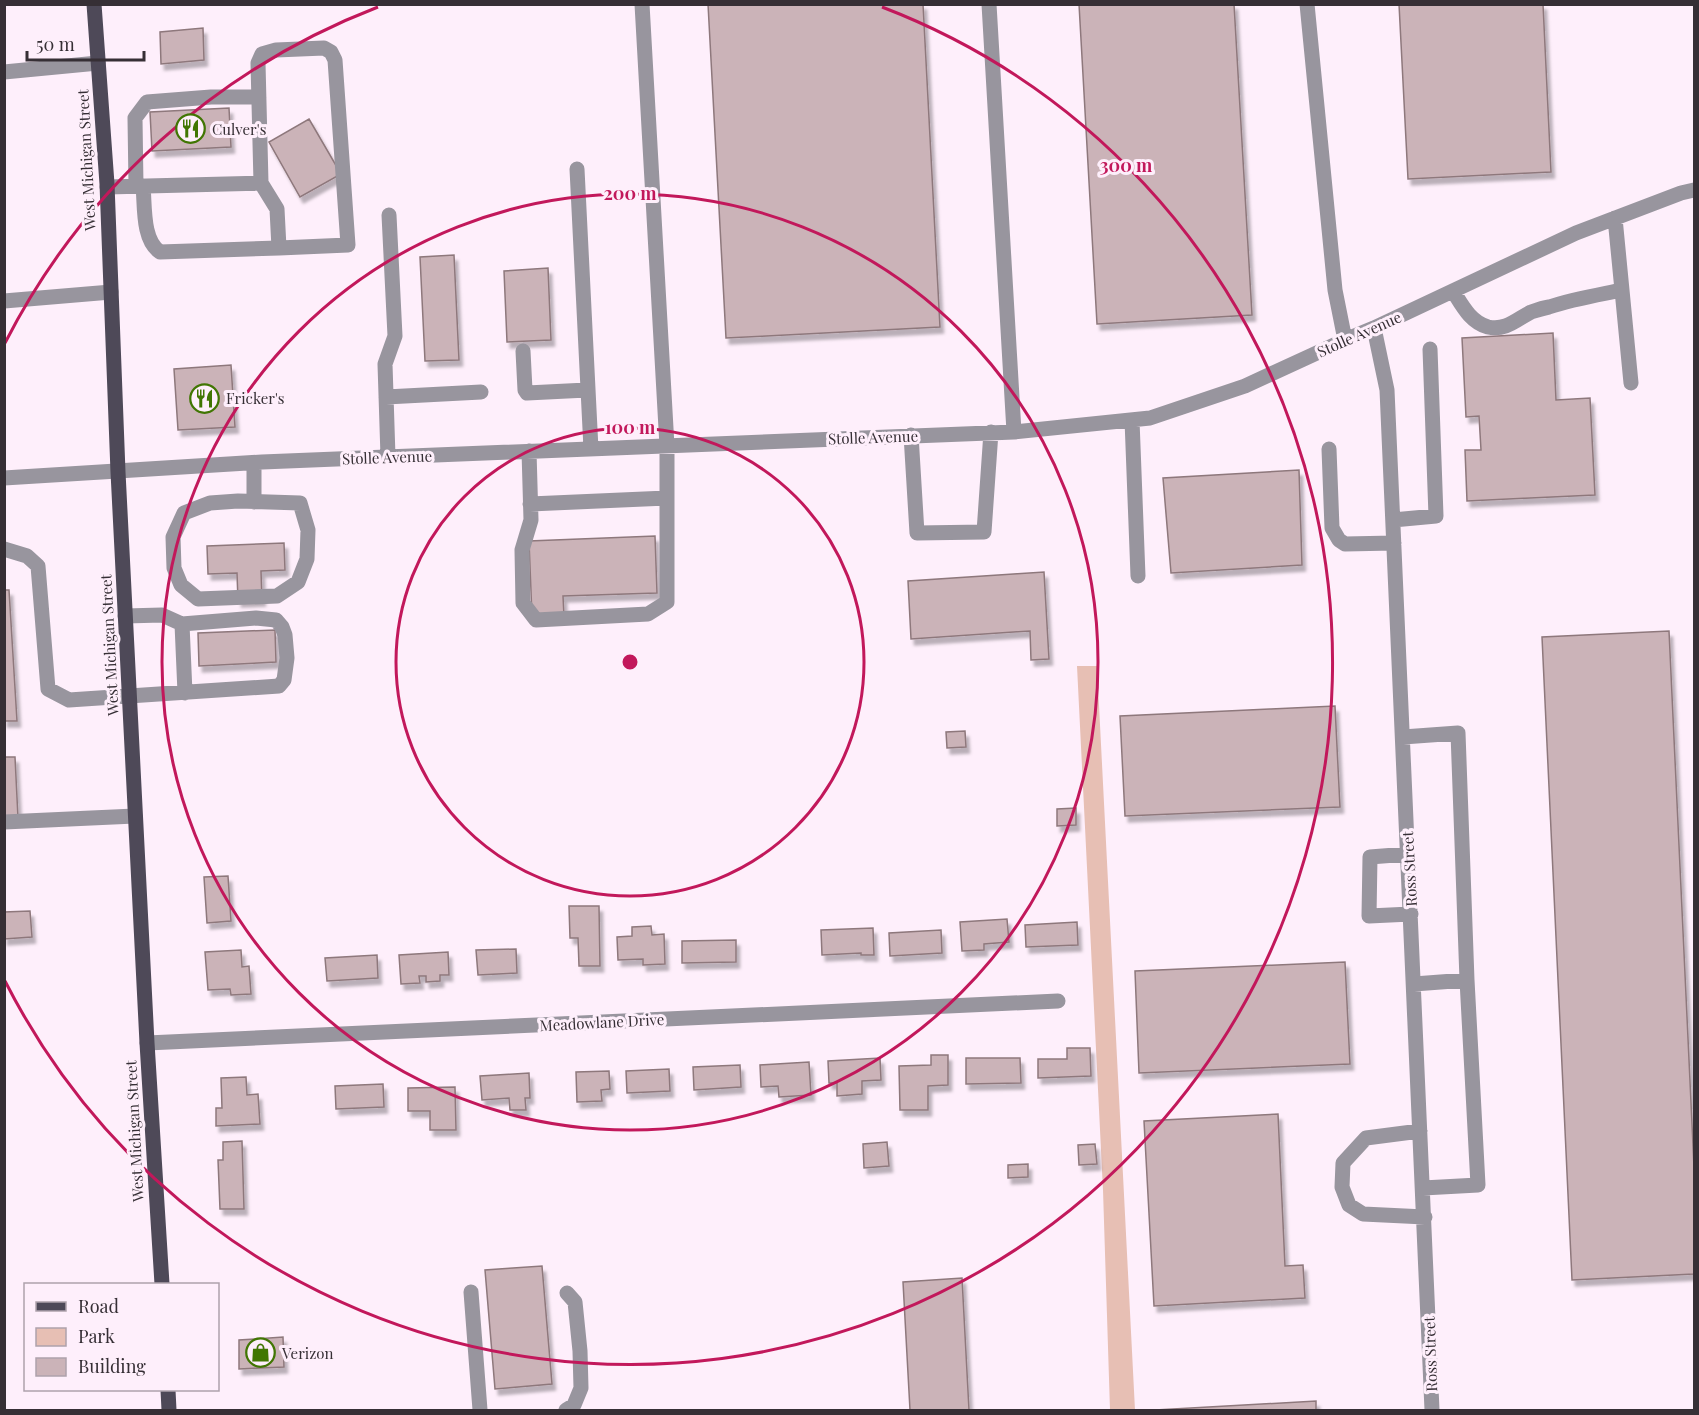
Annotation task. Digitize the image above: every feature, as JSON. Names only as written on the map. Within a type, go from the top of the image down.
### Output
[{"type":"main road","name":"West Michigan Street","points":[[94,4],[107,187],[135,816],[162,1283]]},
{"type":"main road","points":[[168,1391],[169,1410]]},
{"type":"street","points":[[529,451],[531,520],[522,550],[523,603],[536,620],[648,614],[667,602],[667,446],[642,4]]},
{"type":"street","points":[[989,4],[1014,432]]},
{"type":"street","points":[[1307,4],[1335,290],[1344,340]]},
{"type":"street","points":[[259,97],[211,97],[147,102],[135,118],[140,186],[148,235],[153,247],[160,252],[279,248],[348,245],[335,60],[332,52],[324,48],[276,50],[262,54],[258,63],[259,97],[261,183],[277,209],[279,248]]},
{"type":"street","points":[[4,72],[98,63]]},
{"type":"street","points":[[578,168],[591,449]]},
{"type":"street","points":[[107,187],[261,183]]},
{"type":"street","name":"Stolle Avenue","points":[[4,478],[254,463],[1014,432],[1150,418],[1245,386],[1576,233],[1681,193],[1695,190]]},
{"type":"street","points":[[388,457],[385,364],[395,336],[389,215]]},
{"type":"street","points":[[1615,218],[1630,383]]},
{"type":"street","points":[[1453,291],[1469,316],[1491,328],[1517,322],[1531,312],[1557,304],[1622,290]]},
{"type":"street","points":[[4,301],[111,292]]},
{"type":"street","name":"Ross Street","points":[[1374,328],[1387,390],[1432,1410]]},
{"type":"street","points":[[1393,520],[1436,516],[1430,349]]},
{"type":"street","points":[[523,351],[527,393],[587,390]]},
{"type":"street","points":[[386,397],[481,392]]},
{"type":"street","points":[[1132,420],[1138,576]]},
{"type":"street","points":[[911,435],[917,533],[984,532],[991,432]]},
{"type":"street","points":[[1329,449],[1332,528],[1339,540],[1345,544],[1394,543]]},
{"type":"street","points":[[254,463],[254,502]]},
{"type":"street","points":[[530,504],[667,498]]},
{"type":"street","points":[[254,502],[300,503],[308,530],[307,559],[298,582],[278,596],[198,599],[181,585],[174,568],[172,537],[184,513],[210,503],[254,502]]},
{"type":"street","points":[[4,549],[27,556],[38,566],[48,689],[69,700],[279,686],[284,680],[287,658],[285,635],[276,620],[256,618],[182,624],[162,615],[125,616]]},
{"type":"street","points":[[182,624],[186,693]]},
{"type":"street","points":[[1402,737],[1458,733],[1467,980],[1479,1185],[1423,1188]]},
{"type":"street","points":[[4,822],[135,816]]},
{"type":"street","points":[[1408,854],[1370,857],[1369,916],[1411,914]]},
{"type":"street","points":[[1414,984],[1467,980]]},
{"type":"street","name":"Meadowlane Drive","points":[[147,1043],[1058,1001]]},
{"type":"street","points":[[1420,1131],[1366,1137],[1343,1163],[1342,1187],[1349,1205],[1363,1214],[1425,1217]]},
{"type":"street","points":[[471,1292],[480,1410]]},
{"type":"street","points":[[566,1410],[574,1405],[580,1388],[580,1351],[575,1302],[567,1293]]},
{"type":"green space","points":[[1077,666],[1097,666],[1135,1410],[1110,1410],[1103,1190]]},
{"type":"building","points":[[708,4],[923,4],[940,327],[726,338]]},
{"type":"building","points":[[1079,4],[1234,4],[1252,315],[1097,324]]},
{"type":"building","points":[[1399,4],[1543,4],[1551,172],[1408,179]]},
{"type":"building","points":[[203,28],[204,60],[161,64],[160,32]]},
{"type":"building","name":"Culver's","points":[[229,108],[231,147],[152,151],[150,112]]},
{"type":"building","points":[[309,119],[341,174],[300,197],[269,142]]},
{"type":"building","points":[[454,255],[459,360],[425,361],[420,257]]},
{"type":"building","points":[[548,268],[551,340],[507,342],[504,271]]},
{"type":"building","points":[[1553,333],[1556,400],[1590,398],[1595,495],[1467,501],[1465,450],[1481,450],[1479,416],[1466,417],[1462,338]]},
{"type":"building","name":"Fricker's","points":[[231,365],[235,427],[178,430],[174,369]]},
{"type":"building","points":[[1299,470],[1302,565],[1171,573],[1163,478]]},
{"type":"building","points":[[655,536],[657,593],[563,596],[564,616],[532,617],[529,541]]},
{"type":"building","points":[[284,543],[285,570],[261,571],[262,600],[238,601],[237,573],[208,574],[207,546]]},
{"type":"building","points":[[1044,572],[1049,659],[1031,660],[1030,631],[911,639],[908,581]]},
{"type":"building","points":[[4,590],[9,590],[17,721],[4,721]]},
{"type":"building","points":[[275,630],[276,662],[199,666],[198,633]]},
{"type":"building","points":[[1669,631],[1694,1167],[1694,1274],[1572,1280],[1542,637]]},
{"type":"building","points":[[1335,706],[1340,807],[1125,816],[1120,716]]},
{"type":"building","points":[[965,731],[966,747],[947,748],[946,732]]},
{"type":"building","points":[[4,757],[15,757],[18,818],[4,818]]},
{"type":"building","points":[[1076,808],[1076,825],[1057,826],[1057,809]]},
{"type":"building","points":[[228,876],[231,921],[207,923],[204,877]]},
{"type":"building","points":[[569,906],[599,906],[600,966],[579,966],[578,938],[570,938]]},
{"type":"building","points":[[30,911],[32,937],[4,939],[4,912]]},
{"type":"building","points":[[1007,919],[1009,942],[984,944],[984,950],[962,951],[960,922]]},
{"type":"building","points":[[1077,922],[1078,945],[1026,947],[1025,925]]},
{"type":"building","points":[[651,926],[652,935],[664,934],[665,964],[643,965],[643,959],[618,960],[617,937],[632,936],[632,927]]},
{"type":"building","points":[[873,928],[874,955],[861,955],[861,953],[822,955],[821,930]]},
{"type":"building","points":[[941,930],[942,953],[890,956],[889,933]]},
{"type":"building","points":[[736,940],[736,962],[682,963],[682,941]]},
{"type":"building","points":[[516,949],[517,973],[478,975],[476,950]]},
{"type":"building","points":[[241,950],[242,967],[249,966],[251,994],[231,995],[230,989],[208,990],[205,952]]},
{"type":"building","points":[[448,952],[449,975],[440,975],[440,981],[426,982],[426,976],[419,976],[420,983],[401,984],[399,955]]},
{"type":"building","points":[[377,955],[378,978],[327,981],[325,958]]},
{"type":"building","points":[[1345,962],[1350,1064],[1139,1073],[1135,971]]},
{"type":"building","points":[[1067,1048],[1090,1048],[1091,1076],[1038,1078],[1038,1059],[1067,1059]]},
{"type":"building","points":[[931,1055],[948,1055],[948,1085],[928,1086],[928,1110],[900,1110],[899,1066],[931,1065]]},
{"type":"building","points":[[880,1058],[881,1080],[862,1081],[862,1094],[837,1096],[837,1083],[829,1083],[828,1061]]},
{"type":"building","points":[[966,1058],[1020,1058],[1021,1083],[966,1084]]},
{"type":"building","points":[[809,1062],[811,1095],[779,1097],[778,1086],[761,1087],[760,1065]]},
{"type":"building","points":[[740,1065],[741,1087],[694,1090],[693,1067]]},
{"type":"building","points":[[669,1069],[670,1091],[627,1093],[626,1071]]},
{"type":"building","points":[[609,1071],[610,1089],[601,1090],[602,1101],[577,1102],[576,1072]]},
{"type":"building","points":[[529,1073],[530,1098],[525,1098],[526,1110],[510,1110],[509,1098],[482,1100],[480,1076]]},
{"type":"building","points":[[246,1077],[247,1095],[258,1094],[260,1124],[216,1126],[216,1108],[222,1108],[221,1078]]},
{"type":"building","points":[[383,1084],[384,1107],[336,1109],[335,1086]]},
{"type":"building","points":[[455,1087],[456,1130],[430,1130],[430,1111],[408,1111],[408,1088]]},
{"type":"building","points":[[1278,1114],[1285,1266],[1303,1265],[1305,1298],[1154,1306],[1144,1121]]},
{"type":"building","points":[[242,1141],[244,1209],[220,1209],[218,1160],[223,1160],[223,1142]]},
{"type":"building","points":[[887,1142],[889,1166],[864,1168],[863,1144]]},
{"type":"building","points":[[1095,1144],[1097,1164],[1079,1165],[1078,1145]]},
{"type":"building","points":[[1028,1164],[1028,1177],[1008,1178],[1008,1165]]},
{"type":"building","points":[[542,1266],[552,1384],[495,1389],[485,1270]]},
{"type":"building","points":[[962,1278],[969,1410],[910,1410],[903,1282]]},
{"type":"building","name":"Verizon","points":[[283,1337],[284,1367],[239,1369],[239,1340]]},
{"type":"building","points":[[1316,1401],[1316,1410],[1155,1410]]},
{"type":"place","name":"Culver's","points":[[191,129]]},
{"type":"place","name":"Fricker's","points":[[205,398]]},
{"type":"place","name":"Verizon","points":[[261,1353]]}]
